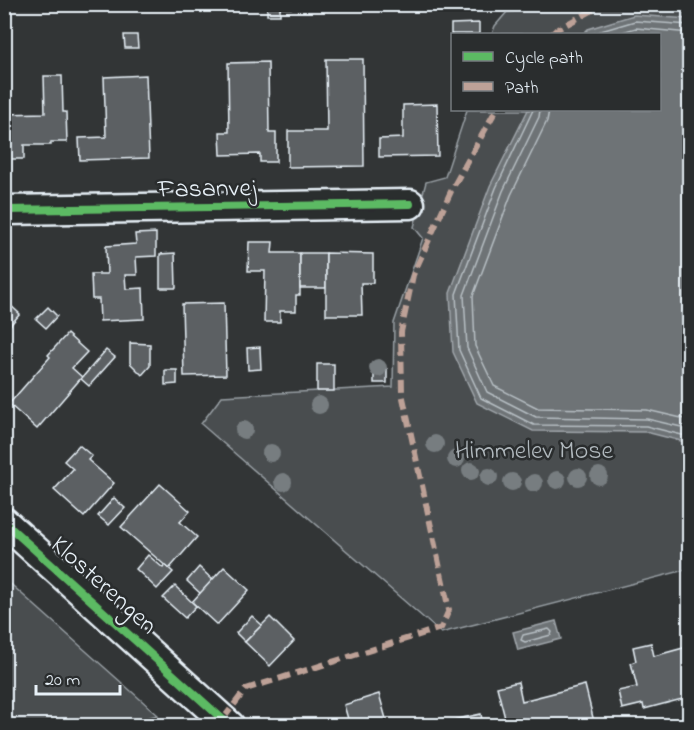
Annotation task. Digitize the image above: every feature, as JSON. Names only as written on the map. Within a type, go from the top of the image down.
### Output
[{"type":"street","name":"Fasanvej","points":[[4,210],[410,204]]},
{"type":"street","name":"Klosterengen","points":[[4,522],[230,726]]},
{"type":"green space","name":"Himmelev Mose","points":[[563,4],[689,5],[689,569],[441,633],[201,424],[222,396],[393,387],[394,323],[423,238],[414,227],[426,182],[445,177],[467,111],[661,111],[661,33],[492,33],[495,26],[507,12],[557,7]]},
{"type":"green space","points":[[5,579],[158,715],[118,725],[5,725]]},
{"type":"water","name":"Himmelev Mose","points":[[634,15],[689,19],[689,443],[646,432],[533,431],[477,403],[453,352],[450,293],[490,186],[528,111],[661,111],[661,33],[584,33],[588,29]]},
{"type":"water","points":[[556,621],[561,639],[518,650],[513,632]]},
{"type":"building","points":[[267,4],[296,4],[296,8],[280,8],[280,15],[267,15]]},
{"type":"building","points":[[479,23],[479,33],[451,33],[451,24]]},
{"type":"building","points":[[124,35],[137,35],[138,48],[125,48]]},
{"type":"building","points":[[326,59],[363,59],[364,166],[288,167],[288,131],[327,131]]},
{"type":"building","points":[[268,62],[269,133],[276,133],[276,162],[260,162],[260,154],[221,155],[220,132],[229,132],[228,63]]},
{"type":"building","points":[[146,75],[149,158],[80,160],[79,138],[106,137],[104,77]]},
{"type":"building","points":[[44,76],[62,76],[67,142],[51,142],[51,145],[24,145],[24,159],[4,159],[4,114],[45,113]]},
{"type":"building","points":[[437,104],[438,156],[379,157],[379,139],[403,138],[403,105]]},
{"type":"building","points":[[156,233],[156,256],[136,257],[137,275],[125,275],[126,289],[143,288],[144,319],[100,321],[99,299],[92,299],[91,274],[107,274],[106,246],[136,244],[135,234]]},
{"type":"building","points":[[249,242],[273,242],[272,253],[300,253],[300,295],[296,295],[296,311],[280,311],[280,322],[264,322],[265,271],[248,271]]},
{"type":"building","points":[[175,253],[176,288],[160,288],[160,254]]},
{"type":"building","points":[[300,253],[326,253],[326,288],[300,288]]},
{"type":"building","points":[[326,253],[373,254],[373,283],[361,283],[362,315],[326,315]]},
{"type":"building","points":[[224,303],[226,375],[184,376],[182,304]]},
{"type":"building","points":[[9,304],[20,314],[4,332],[4,309]]},
{"type":"building","points":[[48,307],[57,316],[46,328],[36,319]]},
{"type":"building","points":[[67,334],[87,352],[72,368],[82,377],[37,429],[9,404]]},
{"type":"building","points":[[130,343],[150,344],[150,366],[142,375],[130,363]]},
{"type":"building","points":[[260,347],[261,369],[248,370],[247,348]]},
{"type":"building","points":[[106,350],[115,357],[89,386],[81,379]]},
{"type":"building","points":[[317,364],[334,364],[334,391],[317,391]]},
{"type":"building","points":[[374,369],[387,369],[387,383],[374,383]]},
{"type":"building","points":[[165,370],[177,370],[177,384],[165,385]]},
{"type":"building","points":[[79,445],[92,456],[88,460],[114,483],[84,517],[54,490],[73,469],[64,461]]},
{"type":"building","points":[[160,484],[190,511],[180,522],[197,537],[169,569],[121,527]]},
{"type":"building","points":[[114,498],[125,508],[109,525],[98,516]]},
{"type":"building","points":[[148,555],[163,568],[165,565],[173,572],[157,589],[136,569]]},
{"type":"building","points":[[199,567],[213,580],[201,594],[187,581]]},
{"type":"building","points":[[224,567],[249,590],[217,625],[192,602]]},
{"type":"building","points":[[175,586],[196,606],[185,618],[163,598]]},
{"type":"building","points":[[252,616],[262,625],[245,642],[236,633]]},
{"type":"building","points":[[270,617],[294,641],[270,666],[245,642]]},
{"type":"building","points":[[651,643],[654,656],[687,647],[690,657],[690,697],[644,709],[643,704],[622,709],[618,691],[637,687],[631,663],[636,661],[633,647]]},
{"type":"building","points":[[518,682],[522,701],[585,685],[595,726],[507,726],[497,687]]},
{"type":"building","points":[[379,694],[388,726],[350,726],[344,705]]},
{"type":"building","points":[[481,714],[483,726],[449,726],[448,721]]},
{"type":"marked path","points":[[553,33],[604,4]]},
{"type":"marked path","points":[[223,719],[246,689],[441,628],[449,610],[402,393],[401,332],[413,275],[452,189],[495,111]]},
{"type":"cycle path","points":[[4,210],[410,204]]},
{"type":"cycle path","points":[[4,522],[230,726]]}]
